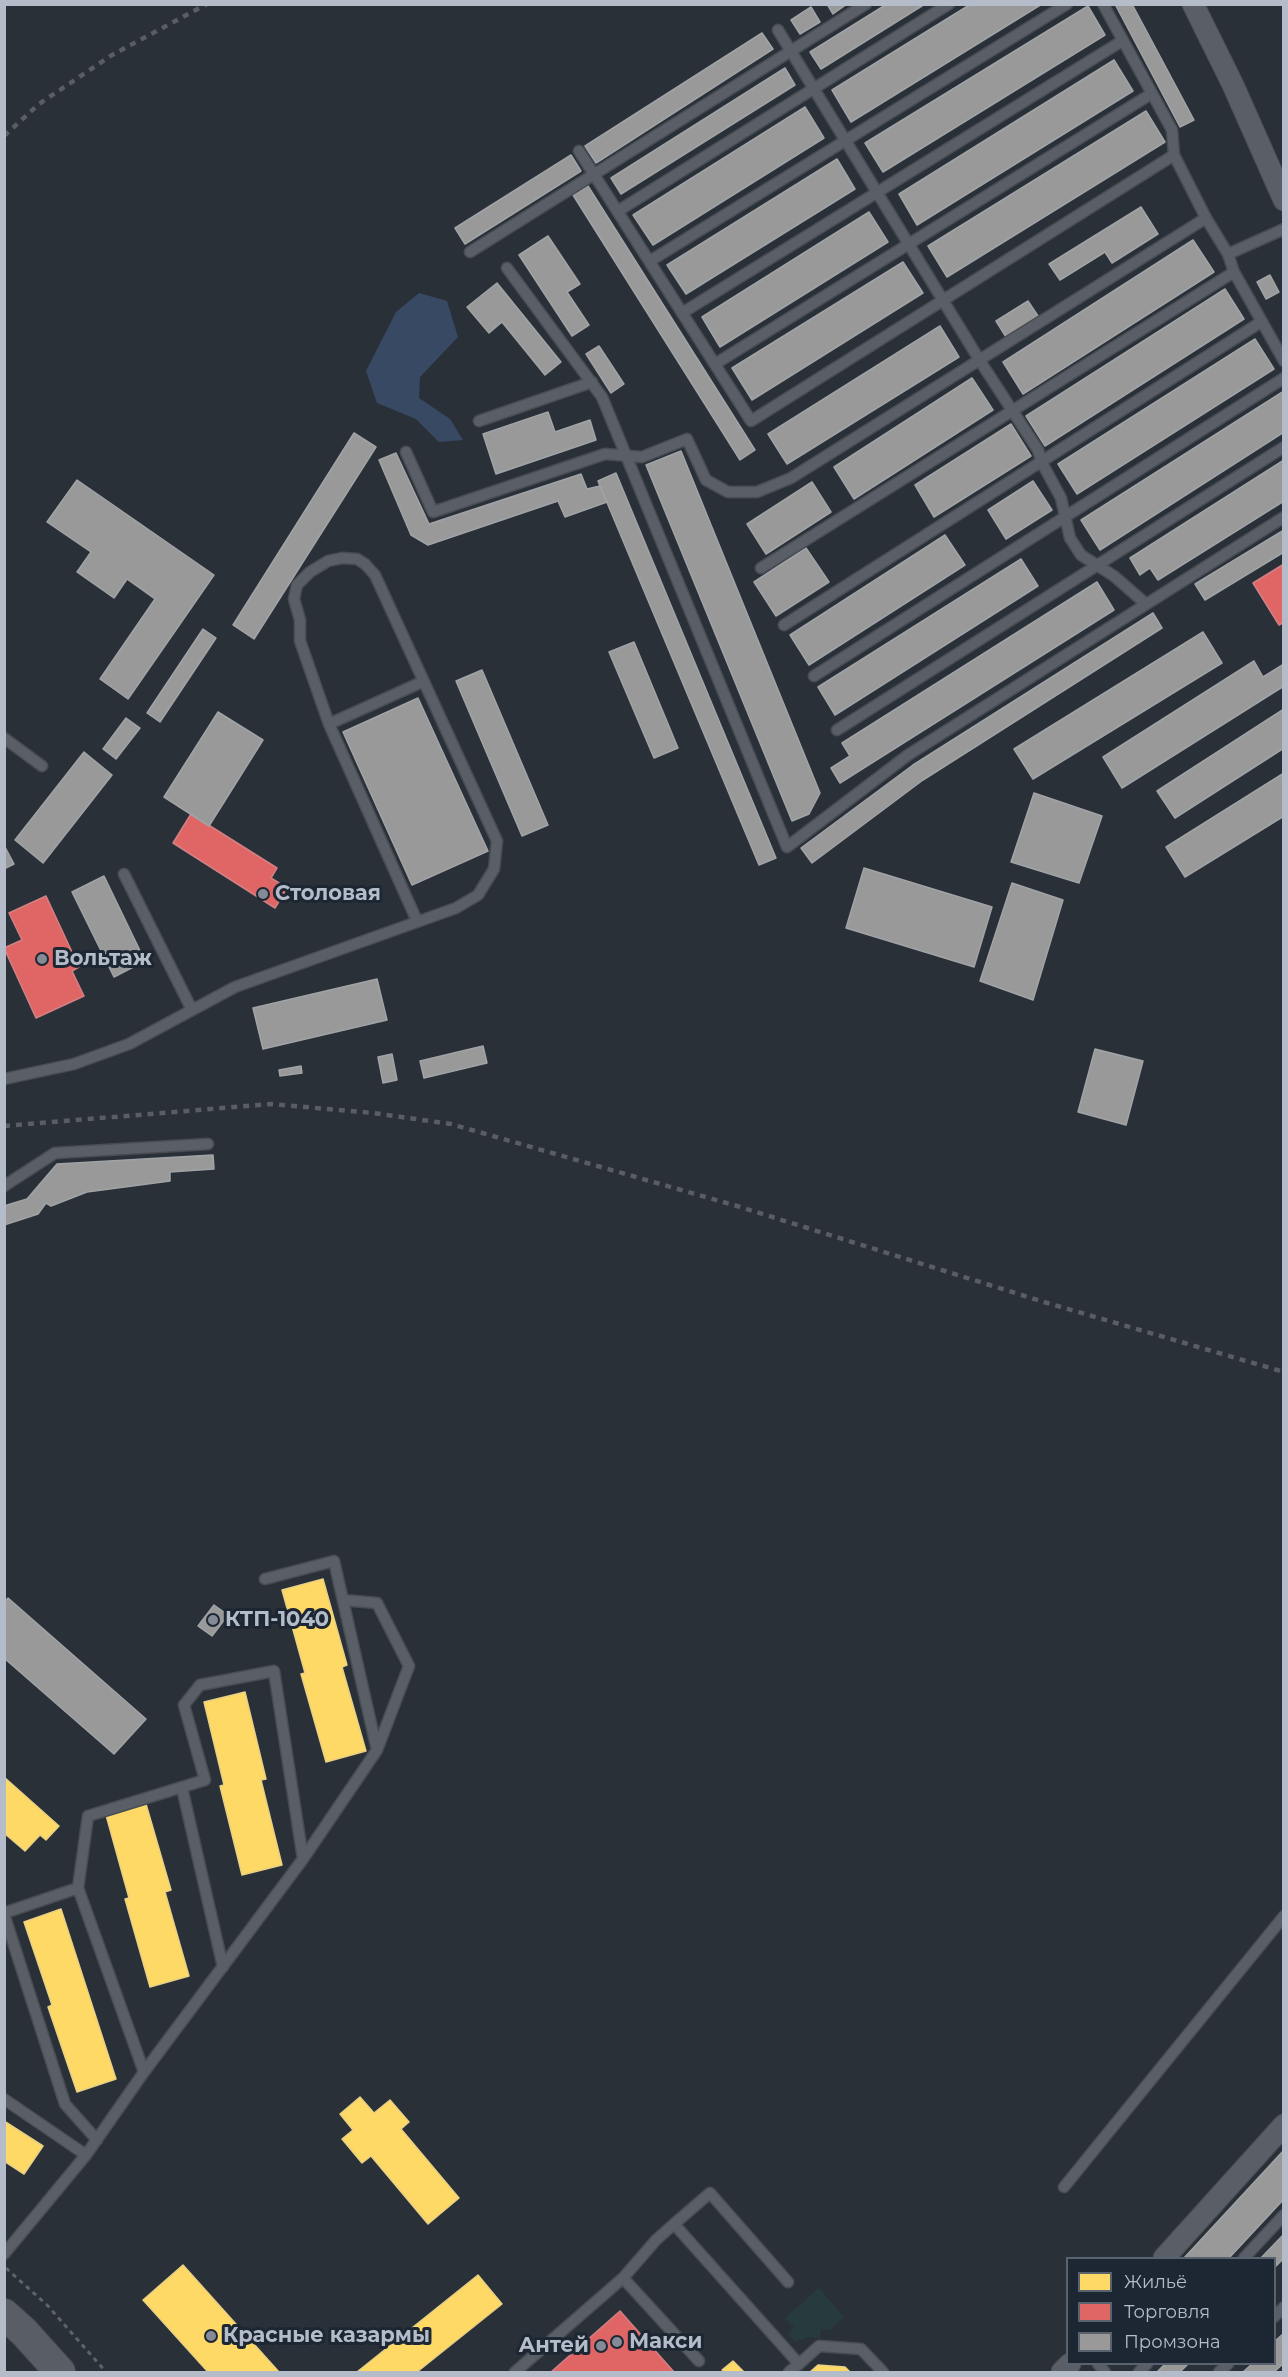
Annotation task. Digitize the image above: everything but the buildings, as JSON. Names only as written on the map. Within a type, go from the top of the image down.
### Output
[{"type":"main road","points":[[4,2314],[60,2373]]},
{"type":"street","points":[[1193,4],[1233,85],[1284,200]]},
{"type":"street","points":[[1166,2257],[1284,2125]]},
{"type":"lane","points":[[470,252],[866,4]]},
{"type":"lane","points":[[618,211],[949,4]]},
{"type":"lane","points":[[650,261],[1066,4]]},
{"type":"lane","points":[[1103,4],[1172,130],[1174,154],[1206,218],[1228,254],[1234,273],[1284,361]]},
{"type":"lane","points":[[778,30],[980,360],[1038,450],[1060,498],[1070,538],[1081,555],[1114,576],[1146,604]]},
{"type":"lane","points":[[682,313],[1122,41]]},
{"type":"lane","points":[[715,364],[1151,94]]},
{"type":"lane","points":[[579,151],[751,421],[1174,154]]},
{"type":"lane","points":[[406,452],[433,512],[605,454],[642,457],[687,439],[706,480],[728,492],[757,492],[791,478],[1206,218]]},
{"type":"lane","points":[[1228,254],[1284,229]]},
{"type":"lane","points":[[507,268],[603,397],[787,847],[908,755],[1284,517]]},
{"type":"lane","points":[[760,568],[1234,273]]},
{"type":"lane","points":[[784,626],[1261,322]]},
{"type":"lane","points":[[814,676],[1284,378]]},
{"type":"lane","points":[[479,421],[592,382]]},
{"type":"lane","points":[[837,730],[1284,447]]},
{"type":"lane","points":[[4,1079],[74,1064],[129,1044],[235,987],[456,908],[478,896],[494,869],[496,841],[375,575],[357,559],[342,558],[328,561],[310,572],[297,585],[294,599],[300,620],[300,641],[329,724],[417,921]]},
{"type":"lane","points":[[329,724],[422,681]]},
{"type":"lane","points":[[4,738],[42,766]]},
{"type":"lane","points":[[124,873],[192,1010]]},
{"type":"lane","points":[[4,1186],[56,1153],[208,1144]]},
{"type":"lane","points":[[265,1579],[333,1561],[377,1750]]},
{"type":"lane","points":[[4,2254],[86,2155],[144,2072],[303,1860],[377,1750],[409,1666],[377,1603],[343,1600]]},
{"type":"lane","points":[[144,2072],[78,1888],[88,1816],[205,1780],[184,1705],[200,1686],[274,1671],[303,1860]]},
{"type":"lane","points":[[182,1788],[223,1967]]},
{"type":"lane","points":[[78,1888],[4,1914],[65,2104],[97,2140]]},
{"type":"lane","points":[[1064,2187],[1284,1916]]},
{"type":"lane","points":[[4,2099],[86,2155]]},
{"type":"lane","points":[[515,2373],[623,2278],[656,2240],[710,2193],[788,2282]]},
{"type":"lane","points":[[1246,2257],[1284,2215]]},
{"type":"lane","points":[[674,2224],[799,2364]]},
{"type":"lane","points":[[623,2278],[699,2361]]},
{"type":"lane","points":[[789,2373],[819,2346],[861,2349],[883,2373]]},
{"type":"path","points":[[4,2266],[48,2306],[106,2373]]},
{"type":"green space","points":[[819,2288],[844,2317],[830,2330],[821,2329],[820,2338],[809,2337],[795,2342],[788,2334],[794,2327],[785,2318]]},
{"type":"water","points":[[419,293],[447,301],[458,337],[420,377],[419,398],[450,419],[463,440],[439,442],[416,419],[377,403],[366,371],[396,312]]},
{"type":"railway","points":[[4,136],[39,104],[112,55],[207,4]]},
{"type":"railway","points":[[4,1126],[271,1104],[373,1113],[451,1124],[737,1206],[1044,1302],[1284,1372]]},
{"type":"place","name":"Столовая","points":[[263,894]]},
{"type":"place","name":"Вольтаж","points":[[42,959]]},
{"type":"place","name":"КТП-1040","points":[[213,1620]]},
{"type":"place","name":"Красные казармы","points":[[211,2336]]},
{"type":"place","name":"Макси","points":[[617,2342]]},
{"type":"place","name":"Антей","points":[[601,2346]]}]
